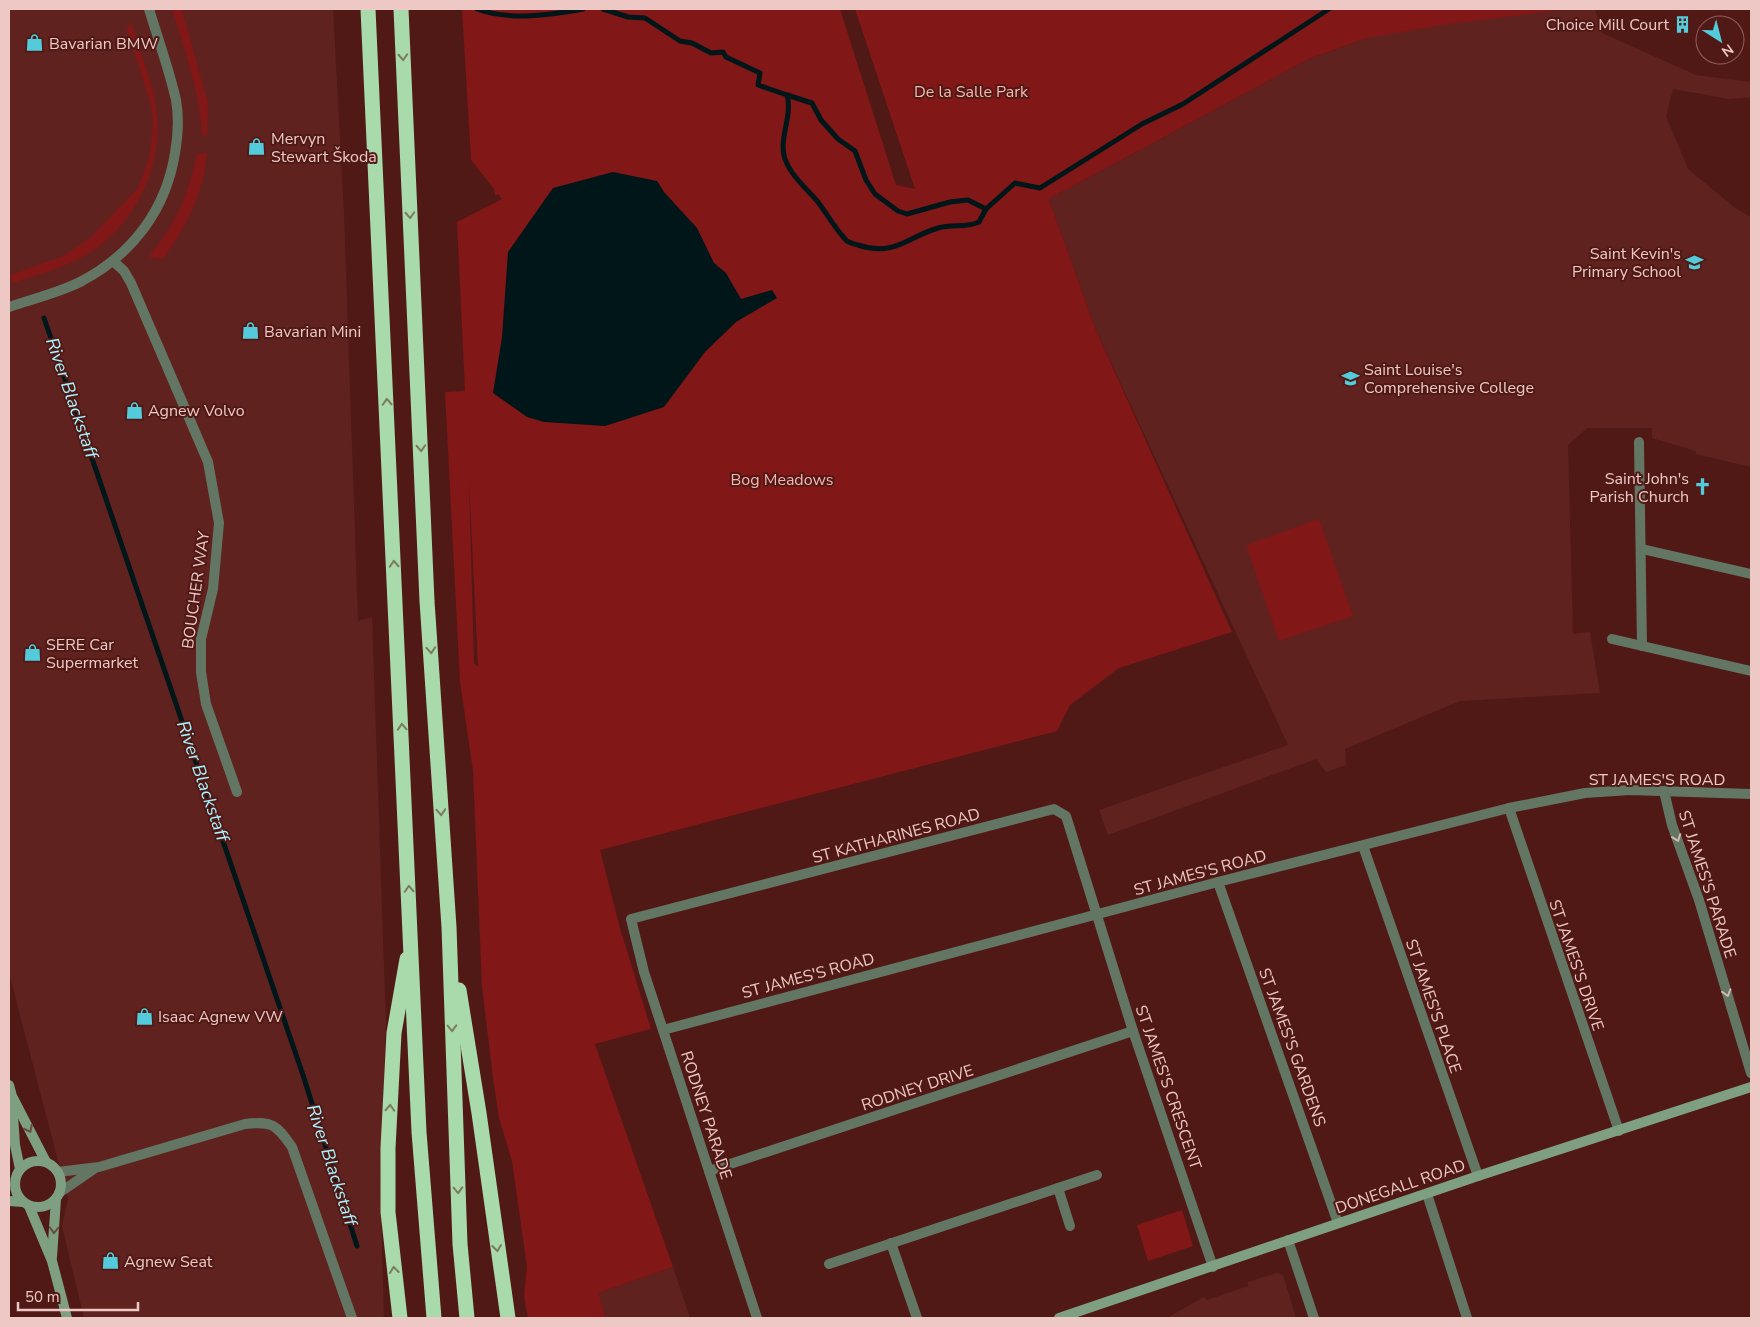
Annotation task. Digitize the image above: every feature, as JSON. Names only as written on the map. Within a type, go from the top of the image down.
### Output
[{"type":"highway","points":[[368,9],[419,1132],[434,1318]]},
{"type":"highway","points":[[401,9],[427,601],[449,927],[460,1244],[467,1318]]},
{"type":"highway","points":[[449,927],[479,1113],[508,1318]]},
{"type":"highway","points":[[400,1318],[388,1212],[388,1148],[394,1033],[411,938]]},
{"type":"street","points":[[9,307],[80,282],[113,261],[136,239],[154,217],[171,176],[178,138],[176,100],[149,9]]},
{"type":"street","name":"BOUCHER WAY","points":[[113,261],[124,271],[131,283],[208,462],[219,523],[213,590],[201,639],[201,672],[206,704],[237,792]]},
{"type":"street","points":[[1639,442],[1642,646]]},
{"type":"street","points":[[1642,549],[1751,574]]},
{"type":"street","points":[[1612,639],[1751,671]]},
{"type":"street","name":"ST JAMES'S ROAD","points":[[663,1030],[1218,882],[1509,808],[1585,793],[1664,791],[1751,794]]},
{"type":"street","name":"ST JAMES'S PARADE","points":[[1664,791],[1672,825],[1699,900],[1751,1073]]},
{"type":"street","name":"ST JAMES'S DRIVE","points":[[1509,808],[1619,1131]]},
{"type":"street","name":"ST KATHARINES ROAD","points":[[631,919],[1054,809],[1066,816],[1097,915]]},
{"type":"street","name":"ST JAMES'S PLACE","points":[[1363,846],[1478,1176]]},
{"type":"street","name":"ST JAMES'S GARDENS","points":[[1218,882],[1338,1223]]},
{"type":"street","name":"ST JAMES'S CRESCENT","points":[[1097,915],[1133,1031],[1213,1267]]},
{"type":"street","name":"RODNEY PARADE","points":[[631,919],[663,1030],[757,1318]]},
{"type":"street","name":"RODNEY DRIVE","points":[[709,1171],[1133,1031]]},
{"type":"street","points":[[9,1085],[12,1096],[16,1190],[26,1204],[52,1261],[67,1318]]},
{"type":"street","name":"DONEGALL ROAD","points":[[1059,1318],[1478,1176],[1751,1087]]},
{"type":"street","points":[[12,1096],[46,1162],[58,1172],[61,1186],[57,1196],[52,1261]]},
{"type":"street","points":[[58,1172],[97,1167],[245,1124],[265,1122],[274,1125],[292,1146],[352,1318]]},
{"type":"street","points":[[15,1175],[32,1162],[46,1162]]},
{"type":"street","points":[[9,1201],[44,1206],[97,1167]]},
{"type":"street","points":[[829,1264],[1097,1175]]},
{"type":"street","points":[[1058,1188],[1070,1226]]},
{"type":"street","points":[[1427,1194],[1467,1318]]},
{"type":"street","points":[[1288,1240],[1314,1318]]},
{"type":"street","points":[[891,1243],[917,1318]]},
{"type":"shaded area","points":[[9,9],[333,9],[344,214],[358,621],[372,617],[386,1025],[380,1187],[384,1318],[84,1318],[62,1226],[68,1199],[9,973]]},
{"type":"shaded area","name":"Saint Louise's Comprehensive College","points":[[1468,9],[1595,9],[1602,33],[1696,75],[1751,82],[1751,97],[1729,99],[1673,89],[1666,116],[1688,169],[1735,208],[1751,217],[1751,467],[1696,454],[1696,451],[1652,438],[1652,428],[1587,428],[1568,445],[1573,634],[1590,632],[1600,693],[1460,701],[1345,749],[1346,765],[1326,772],[1316,759],[1108,835],[1099,810],[1288,745],[1095,328],[1049,199],[1309,59],[1442,11]]},
{"type":"shaded area","points":[[613,172],[657,181],[664,192],[697,228],[714,263],[726,273],[741,299],[772,290],[777,298],[736,322],[705,352],[664,407],[605,426],[544,422],[527,417],[493,393],[502,337],[508,252],[553,188]]},
{"type":"shaded area","points":[[673,1267],[690,1318],[606,1318],[597,1293]]},
{"type":"shaded area","points":[[1277,1273],[1283,1275],[1296,1318],[1167,1318],[1204,1297],[1207,1300],[1248,1286],[1248,1282]]},
{"type":"green space","points":[[172,9],[182,9],[208,103],[207,136],[202,135],[195,87]]},
{"type":"green space","name":"Bog Meadows","points":[[462,9],[840,9],[896,185],[915,189],[855,9],[1567,9],[1450,24],[1367,38],[1309,59],[1049,199],[1095,328],[1232,632],[1119,668],[1070,705],[1057,731],[600,850],[620,928],[651,1029],[595,1044],[673,1267],[598,1293],[606,1318],[528,1318],[524,1296],[527,1267],[512,1161],[499,1118],[482,987],[473,771],[460,682],[445,392],[465,391],[457,222],[502,199],[498,194],[495,196],[494,189],[471,160]],"holes":[[[469,480],[478,667],[474,663]]]},
{"type":"green space","points":[[132,24],[150,81],[157,116],[155,154],[144,190],[124,222],[97,248],[67,265],[13,283],[10,275],[63,256],[90,238],[138,188],[149,158],[153,127],[151,105],[126,26]]},
{"type":"green space","points":[[207,153],[202,183],[186,222],[163,259],[148,257],[174,221],[180,209],[197,154]]},
{"type":"green space","points":[[1319,519],[1353,616],[1279,641],[1246,545]]},
{"type":"green space","points":[[1182,1210],[1193,1246],[1148,1261],[1137,1225]]},
{"type":"waterway","points":[[477,9],[490,13],[516,16],[543,15],[583,9]]},
{"type":"waterway","points":[[603,9],[628,17],[645,18],[680,41],[692,43],[711,53],[723,52],[726,57],[760,73],[758,85],[787,95],[788,111],[783,151],[791,171],[818,202],[846,240],[853,244],[882,249],[900,244],[938,228],[970,225],[979,222],[986,209],[1015,183],[1040,188],[1142,124],[1183,104],[1329,9]]},
{"type":"waterway","points":[[787,95],[812,103],[821,120],[838,139],[855,151],[866,180],[875,194],[898,211],[907,214],[950,202],[968,200],[986,209]]},
{"type":"waterway","name":"River Blackstaff","points":[[44,318],[303,1075],[357,1246]]},
{"type":"place","name":"Choice Mill Court","points":[[1683,24]]},
{"type":"place","name":"Bavarian BMW","points":[[35,43]]},
{"type":"place","name":"Mervyn Stewart Škoda","points":[[257,147]]},
{"type":"place","name":"Saint Kevin's Primary School","points":[[1695,262]]},
{"type":"place","name":"Bavarian Mini","points":[[250,331]]},
{"type":"place","name":"Saint Louise's Comprehensive College","points":[[1350,378]]},
{"type":"place","name":"Agnew Volvo","points":[[134,410]]},
{"type":"place","name":"Saint John's Parish Church","points":[[1703,487]]},
{"type":"place","name":"SERE Car Supermarket","points":[[32,653]]},
{"type":"place","name":"Isaac Agnew VW","points":[[144,1016]]},
{"type":"place","name":"Agnew Seat","points":[[110,1261]]},
{"type":"park label","name":"De la Salle Park","points":[[971,91]]}]
